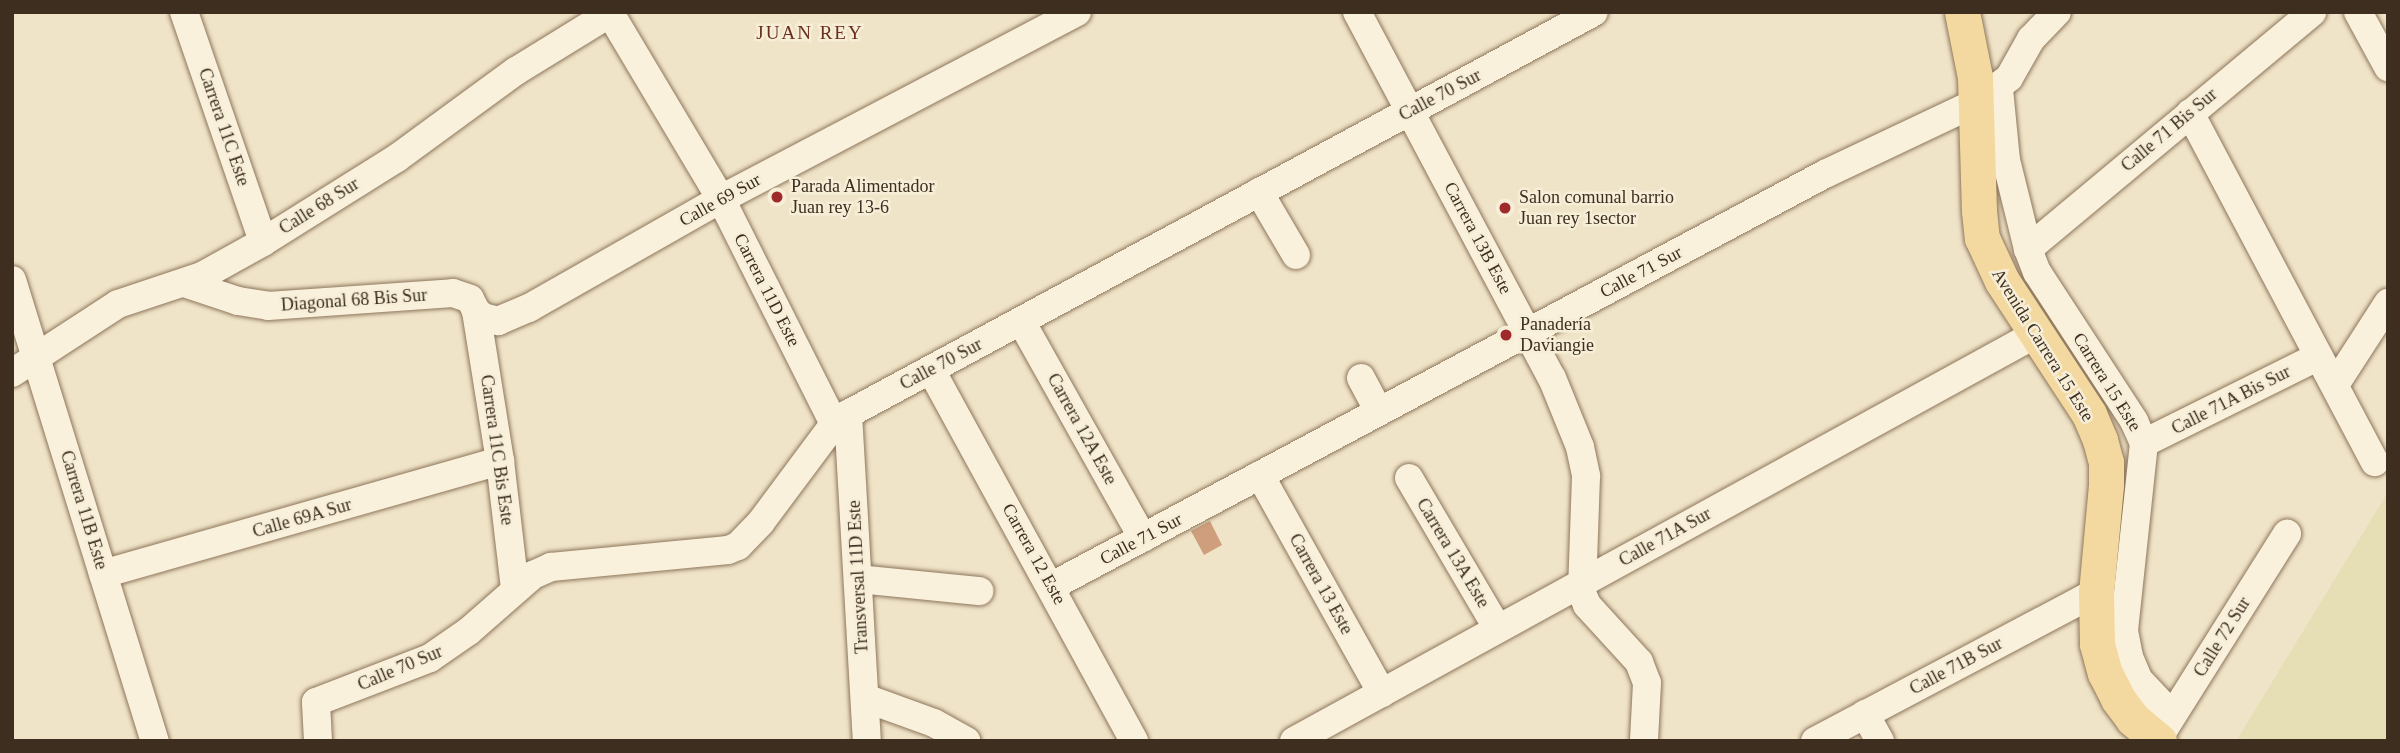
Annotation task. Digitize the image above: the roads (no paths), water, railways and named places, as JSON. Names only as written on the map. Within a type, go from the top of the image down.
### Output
[{"type":"main road","name":"Avenida Carrera 15 Este","points":[[1962,12],[1988,95],[1979,211],[1982,238],[1990,260],[2090,414],[2106,462],[2096,592],[2097,644],[2105,673],[2118,699],[2133,719],[2163,732]]},
{"type":"street","name":"Carrera 11C Este","points":[[184,12],[263,242]]},
{"type":"street","name":"Calle 69 Sur","points":[[476,311],[490,320],[505,319],[721,199],[1077,12]]},
{"type":"street","name":"Carrera 13B Este","points":[[1357,12],[1412,110],[1552,378],[1582,457],[1586,476],[1586,525],[1581,583],[1587,605],[1639,662],[1647,683],[1644,741]]},
{"type":"street","name":"Calle 70 Sur","points":[[318,741],[316,702],[430,659],[469,631],[533,575],[551,567],[728,550],[738,546],[761,522],[841,419],[1594,12]]},
{"type":"street","name":"Calle 71 Sur","points":[[1052,586],[1825,174],[1988,95],[2009,78],[2031,39],[2057,12]]},
{"type":"street","name":"Calle 71 Bis Sur","points":[[2028,249],[2312,12]]},
{"type":"street","points":[[2358,12],[2388,67]]},
{"type":"street","name":"Calle 68 Sur","points":[[12,373],[118,304],[184,283],[263,242],[397,158],[516,71],[611,13]]},
{"type":"street","name":"Carrera 11D Este","points":[[611,13],[721,199],[841,419]]},
{"type":"street","name":"Carrera 15 Este","points":[[1988,95],[2028,249],[2038,272],[2134,421],[2144,443],[2124,631],[2129,657],[2163,732]]},
{"type":"street","points":[[2190,113],[2375,462]]},
{"type":"street","points":[[1259,192],[1296,256]]},
{"type":"street","name":"Carrera 11B Este","points":[[12,280],[155,741]]},
{"type":"street","name":"Diagonal 68 Bis Sur","points":[[184,283],[239,301],[286,307],[459,294],[470,299],[476,311]]},
{"type":"street","points":[[2334,385],[2388,303]]},
{"type":"street","name":"Carrera 11C Bis Este","points":[[476,311],[500,461],[515,589]]},
{"type":"street","name":"Carrera 12A Este","points":[[1021,321],[1143,538]]},
{"type":"street","name":"Calle 71A Sur","points":[[1294,741],[2036,334]]},
{"type":"street","name":"Calle 71A Bis Sur","points":[[2144,443],[2319,356]]},
{"type":"street","name":"Carrera 12 Este","points":[[931,370],[1052,586],[1134,741]]},
{"type":"street","points":[[1361,378],[1379,412]]},
{"type":"street","name":"Transversal 11D Este","points":[[841,419],[858,579],[867,741]]},
{"type":"street","name":"Calle 69A Sur","points":[[103,574],[500,461]]},
{"type":"street","name":"Carrera 13 Este","points":[[1260,475],[1382,693]]},
{"type":"street","name":"Carrera 13A Este","points":[[1409,478],[1498,629]]},
{"type":"street","name":"Calle 72 Sur","points":[[2163,732],[2287,534]]},
{"type":"street","points":[[858,579],[979,591]]},
{"type":"street","name":"Calle 71B Sur","points":[[1815,741],[2096,592]]},
{"type":"street","points":[[865,698],[934,723],[966,741]]},
{"type":"street","points":[[1865,715],[1880,741]]},
{"type":"place","name":"Parada Alimentador Juan rey 13-6","points":[[777,197]]},
{"type":"place","name":"Salon comunal barrio Juan rey 1sector","points":[[1505,208]]},
{"type":"place","name":"Panadería Daviangie","points":[[1506,335]]},
{"type":"district","name":"JUAN REY","points":[[810,33]]}]
